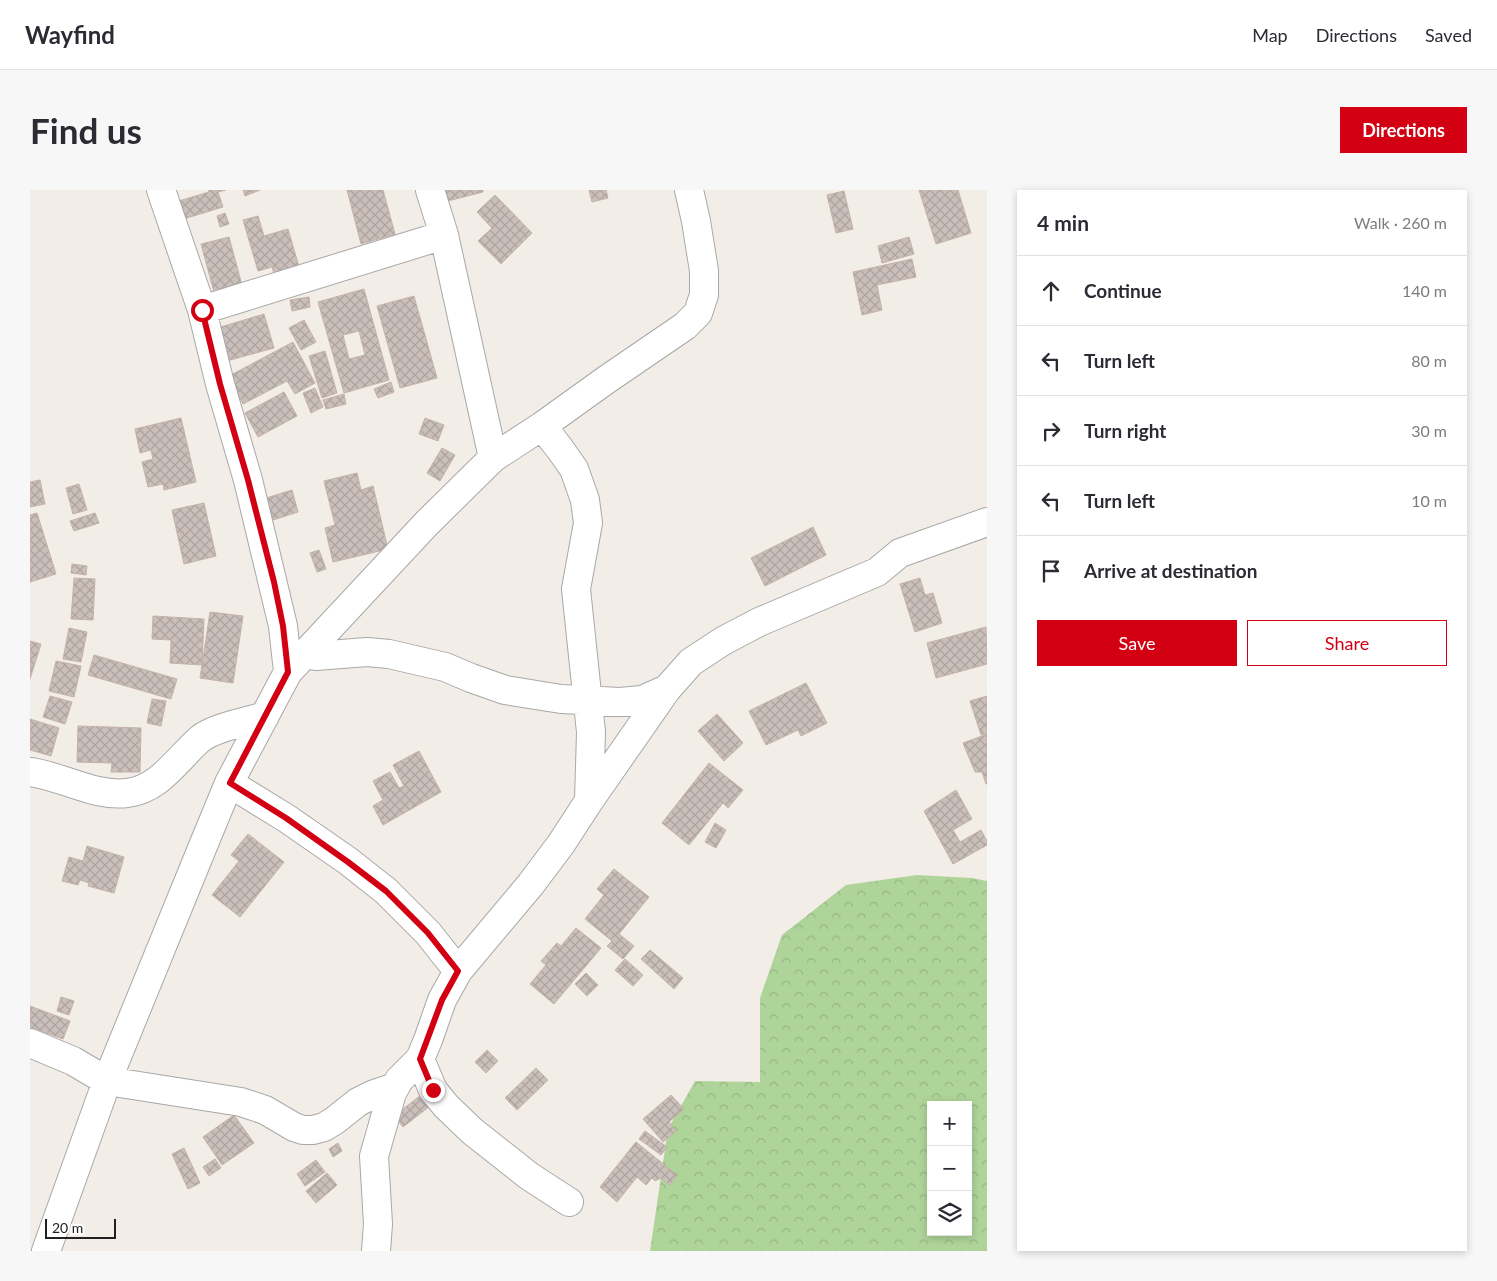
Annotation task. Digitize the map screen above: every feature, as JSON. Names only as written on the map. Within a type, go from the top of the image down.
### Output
[{"type":"street","points":[[161,190],[202,310],[220,384],[248,480],[274,582],[283,626],[297,663]]},
{"type":"street","points":[[430,190],[444,235],[493,458]]},
{"type":"street","points":[[46,1251],[107,1081],[230,783],[265,716],[297,663],[427,523],[493,458],[685,326],[698,313],[704,295],[704,271],[696,221],[688,190]]},
{"type":"street","points":[[202,310],[444,235]]},
{"type":"street","points":[[542,426],[574,469],[586,500],[588,523],[576,589],[591,739],[589,801]]},
{"type":"street","points":[[376,1251],[378,1224],[374,1156],[399,1080],[420,1059],[442,1000],[458,971],[531,884],[561,844],[667,689],[691,662],[759,622],[877,572],[900,553],[987,522]]},
{"type":"street","points":[[297,663],[316,656],[367,652],[389,654],[445,667],[505,690],[535,696],[588,702],[642,700],[667,689]]},
{"type":"street","points":[[30,772],[108,793],[127,794],[145,788],[172,768],[201,738],[218,730],[265,716]]},
{"type":"street","points":[[230,783],[294,824],[386,891],[428,933],[458,971]]},
{"type":"street","points":[[30,1043],[73,1061],[107,1081],[241,1102],[265,1110],[294,1127],[303,1130],[324,1127],[358,1102],[396,1087]]},
{"type":"street","points":[[420,1059],[433,1090],[446,1106],[472,1131],[529,1176],[569,1202]]},
{"type":"green space","points":[[917,875],[972,878],[987,881],[987,1251],[650,1251],[668,1129],[695,1081],[760,1082],[760,998],[782,935],[846,885]]},
{"type":"building","points":[[208,190],[226,190],[218,192],[223,207],[177,221],[172,203],[209,192]]},
{"type":"building","points":[[243,190],[260,190],[245,196]]},
{"type":"building","points":[[347,190],[383,190],[395,234],[361,244]]},
{"type":"building","points":[[436,190],[483,190],[483,192],[440,203]]},
{"type":"building","points":[[589,190],[606,190],[608,198],[592,202]]},
{"type":"building","points":[[919,190],[958,190],[971,233],[936,244]]},
{"type":"building","points":[[844,191],[853,229],[836,233],[827,195]]},
{"type":"building","points":[[495,195],[532,233],[501,264],[478,241],[492,228],[477,212]]},
{"type":"building","points":[[225,213],[229,224],[220,227],[217,216]]},
{"type":"building","points":[[258,216],[264,236],[288,229],[300,270],[275,277],[272,267],[258,271],[243,220]]},
{"type":"building","points":[[229,237],[242,285],[214,292],[201,244]]},
{"type":"building","points":[[909,237],[914,254],[882,263],[878,246]]},
{"type":"building","points":[[912,259],[916,277],[877,285],[882,310],[862,315],[853,272]]},
{"type":"building","points":[[364,289],[389,380],[344,393],[318,302]],"holes":[[[359,331],[365,355],[349,359],[343,335]]]},
{"type":"building","points":[[414,296],[437,378],[400,388],[377,306]]},
{"type":"building","points":[[309,297],[310,307],[292,311],[290,300]]},
{"type":"building","points":[[264,314],[274,348],[223,362],[214,329]]},
{"type":"building","points":[[304,320],[316,342],[301,350],[289,328]]},
{"type":"building","points":[[293,342],[315,383],[295,394],[287,381],[243,404],[229,376]]},
{"type":"building","points":[[325,351],[337,393],[322,398],[309,356]]},
{"type":"building","points":[[391,382],[394,392],[378,398],[374,389]]},
{"type":"building","points":[[315,388],[323,407],[311,413],[303,393]]},
{"type":"building","points":[[284,392],[297,416],[258,437],[245,413]]},
{"type":"building","points":[[344,394],[346,404],[326,409],[323,400]]},
{"type":"building","points":[[181,418],[196,482],[164,490],[163,484],[148,487],[142,462],[153,459],[151,450],[140,453],[135,429]]},
{"type":"building","points":[[425,418],[444,425],[438,441],[419,434]]},
{"type":"building","points":[[442,448],[455,455],[440,481],[427,473]]},
{"type":"building","points":[[357,473],[361,490],[373,486],[388,549],[333,562],[325,528],[335,525],[324,481]]},
{"type":"building","points":[[40,480],[45,504],[30,507],[30,482]]},
{"type":"building","points":[[79,484],[87,510],[73,514],[66,488]]},
{"type":"building","points":[[292,490],[298,512],[270,521],[263,499]]},
{"type":"building","points":[[204,503],[216,556],[184,564],[172,510]]},
{"type":"building","points":[[37,513],[56,574],[30,582],[30,515]]},
{"type":"building","points":[[95,513],[99,523],[74,531],[70,521]]},
{"type":"building","points":[[813,527],[826,555],[765,586],[751,558]]},
{"type":"building","points":[[319,550],[326,569],[317,572],[310,553]]},
{"type":"building","points":[[72,564],[87,566],[86,575],[71,573]]},
{"type":"building","points":[[74,578],[95,579],[93,620],[71,619]]},
{"type":"building","points":[[920,578],[925,595],[933,593],[942,623],[915,632],[900,584]]},
{"type":"building","points":[[210,612],[243,616],[233,683],[200,678]]},
{"type":"building","points":[[153,616],[204,619],[202,665],[170,663],[171,640],[152,639]]},
{"type":"building","points":[[986,627],[987,664],[936,678],[927,643]]},
{"type":"building","points":[[69,628],[87,632],[81,662],[63,659]]},
{"type":"building","points":[[30,641],[41,644],[30,679]]},
{"type":"building","points":[[94,655],[177,679],[171,699],[88,675]]},
{"type":"building","points":[[56,661],[81,666],[74,697],[49,691]]},
{"type":"building","points":[[806,683],[827,723],[801,736],[798,730],[766,745],[749,711]]},
{"type":"building","points":[[50,696],[72,702],[65,724],[43,717]]},
{"type":"building","points":[[987,696],[987,733],[981,735],[970,701]]},
{"type":"building","points":[[152,699],[166,701],[161,726],[147,723]]},
{"type":"building","points":[[717,714],[743,743],[724,761],[698,731]]},
{"type":"building","points":[[30,719],[59,728],[51,756],[30,750]]},
{"type":"building","points":[[78,726],[141,728],[140,772],[111,772],[112,763],[77,762]]},
{"type":"building","points":[[987,734],[986,784],[982,772],[975,772],[963,743]]},
{"type":"building","points":[[419,751],[441,792],[383,825],[373,806],[383,800],[373,781],[390,772],[399,788],[404,786],[393,765]]},
{"type":"building","points":[[709,763],[743,790],[728,808],[723,803],[689,845],[662,823]]},
{"type":"building","points":[[956,790],[972,819],[953,830],[960,842],[981,830],[987,845],[953,864],[924,811]]},
{"type":"building","points":[[715,823],[726,830],[716,848],[705,842]]},
{"type":"building","points":[[248,834],[284,862],[240,917],[212,895],[239,861],[231,855]]},
{"type":"building","points":[[87,846],[124,857],[114,893],[88,886],[89,883],[80,880],[78,885],[62,881],[69,857],[83,861]]},
{"type":"building","points":[[614,869],[649,897],[619,934],[634,946],[623,959],[607,946],[612,941],[585,919],[604,895],[597,889]]},
{"type":"building","points":[[576,928],[601,948],[554,1004],[530,984],[546,965],[541,961],[557,943],[561,946]]},
{"type":"building","points":[[650,950],[683,978],[674,989],[641,959]]},
{"type":"building","points":[[625,959],[643,975],[633,986],[615,970]]},
{"type":"building","points":[[586,973],[598,985],[587,996],[575,984]]},
{"type":"building","points":[[61,997],[74,1001],[69,1015],[57,1011]]},
{"type":"building","points":[[30,1006],[70,1021],[63,1039],[30,1027]]},
{"type":"building","points":[[487,1050],[498,1061],[486,1073],[475,1062]]},
{"type":"building","points":[[536,1068],[548,1080],[517,1110],[505,1098]]},
{"type":"building","points":[[425,1092],[434,1103],[403,1127],[394,1116]]},
{"type":"building","points":[[671,1095],[684,1109],[669,1122],[676,1131],[663,1142],[643,1119]]},
{"type":"building","points":[[234,1115],[254,1143],[222,1165],[203,1137]]},
{"type":"building","points":[[645,1131],[667,1147],[661,1155],[639,1139]]},
{"type":"building","points":[[636,1142],[677,1175],[670,1185],[661,1178],[655,1181],[652,1178],[646,1185],[637,1177],[617,1202],[600,1187]]},
{"type":"building","points":[[338,1143],[342,1151],[333,1157],[329,1149]]},
{"type":"building","points":[[184,1148],[200,1183],[188,1189],[172,1154]]},
{"type":"building","points":[[215,1159],[221,1168],[209,1176],[203,1167]]},
{"type":"building","points":[[316,1160],[325,1172],[305,1186],[297,1174]]},
{"type":"building","points":[[327,1173],[337,1185],[316,1203],[306,1191]]},
{"type":"route","points":[[202,310],[220,384],[248,480],[274,582],[283,626],[288,672],[230,783],[286,818],[386,891],[428,933],[458,971],[442,1000],[420,1059],[433,1090]]}]
